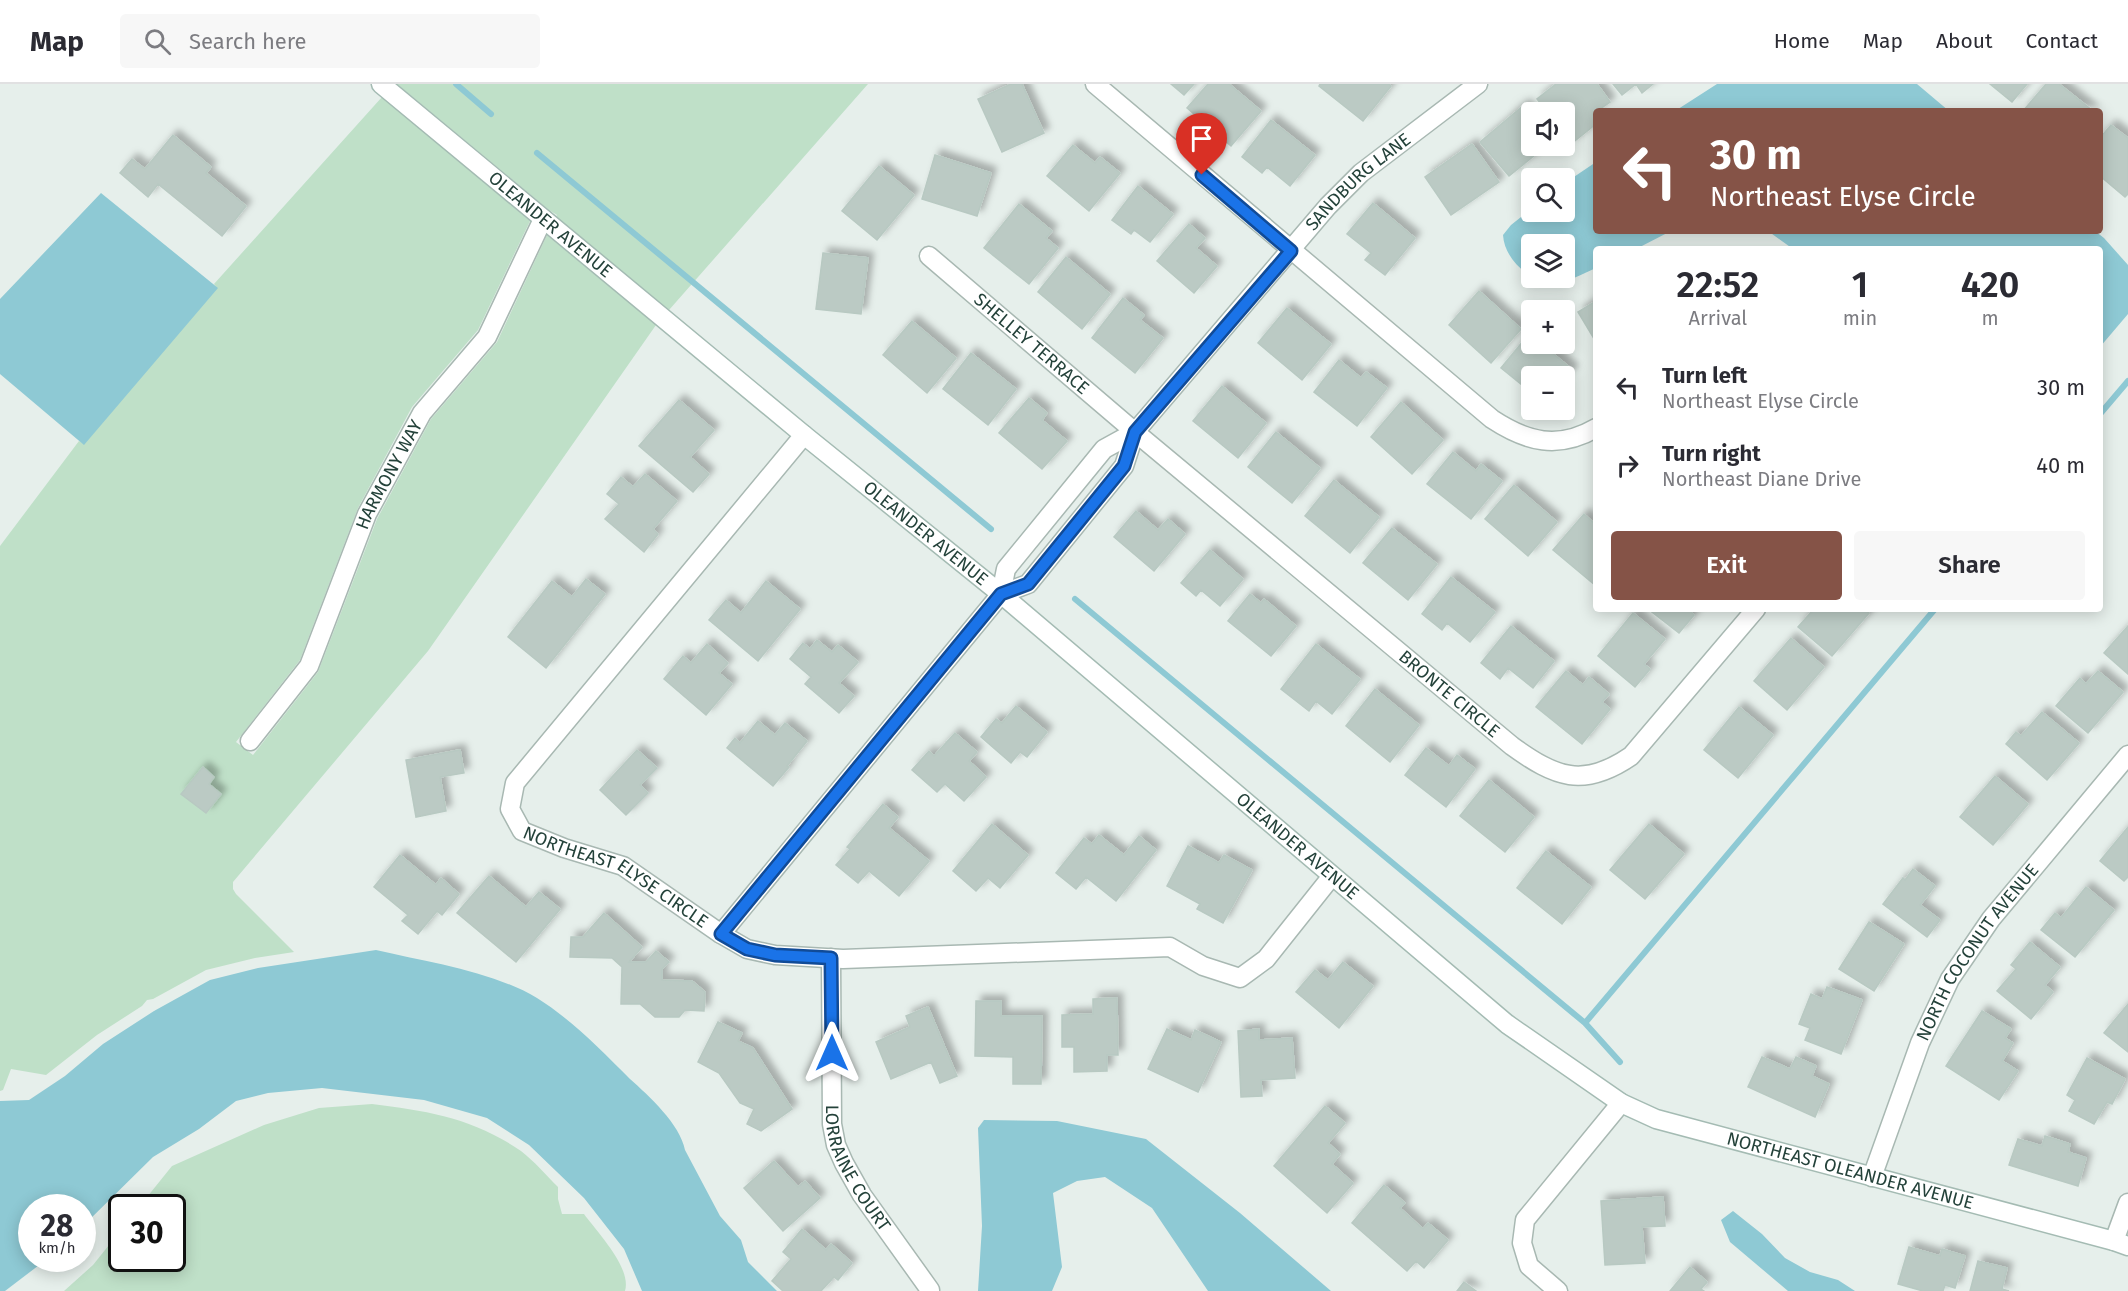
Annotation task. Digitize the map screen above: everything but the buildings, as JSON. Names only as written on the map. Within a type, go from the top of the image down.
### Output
[{"type":"street","name":"OLEANDER AVENUE","points":[[381,84],[804,435],[1001,594],[1507,1024],[1580,1075]]},
{"type":"street","points":[[1095,84],[1492,418],[1521,435],[1548,441],[1580,436],[1593,430]]},
{"type":"street","name":"SANDBURG LANE","points":[[1001,594],[1006,569],[1104,449],[1135,432],[1329,206],[1361,173],[1468,86]]},
{"type":"street","name":"HARMONY WAY","points":[[250,741],[309,666],[367,514],[422,412],[487,337],[543,219]]},
{"type":"street","name":"SHELLEY TERRACE","points":[[929,256],[1135,432]]},
{"type":"street","name":"SANDBURG LANE","points":[[1001,594],[1028,584],[1124,466],[1135,432]]},
{"type":"street","name":"BRONTE CIRCLE","points":[[1135,432],[1512,746],[1538,764],[1562,774],[1577,776],[1600,773],[1613,768],[1631,756],[1753,612]]},
{"type":"street","name":"NORTHEAST ELYSE CIRCLE","points":[[804,435],[515,783],[510,809],[522,831],[564,848],[623,866],[721,934],[747,949],[775,955],[831,958],[1170,947],[1203,966],[1240,978],[1266,959],[1332,876]]},
{"type":"street","points":[[721,934],[1001,594]]},
{"type":"street","name":"NORTH COCONUT AVENUE","points":[[1872,1177],[1920,1044],[1950,979],[1991,919],[2128,755]]},
{"type":"street","name":"LORRAINE COURT","points":[[831,958],[832,1124],[836,1145],[862,1195],[930,1290]]},
{"type":"street","name":"NORTHEAST OLEANDER AVENUE","points":[[1580,1075],[1621,1103],[1656,1119],[2121,1244]]},
{"type":"street","points":[[1558,1291],[1529,1266],[1522,1243],[1525,1220],[1621,1103]]},
{"type":"street","points":[[2121,1244],[2128,1203]]},
{"type":"green space","points":[[397,84],[868,84],[669,310]]},
{"type":"green space","points":[[382,97],[530,221],[478,330],[412,407],[358,508],[300,660],[236,742],[253,755],[318,672],[377,519],[431,419],[497,342],[547,235],[656,325],[428,651],[233,882],[236,894],[294,952],[255,958],[206,970],[153,999],[147,1000],[142,1006],[97,1035],[46,1075],[11,1069],[3,1090],[0,1091],[0,546],[79,441],[84,444],[217,288],[214,284]]},
{"type":"green space","points":[[372,1104],[431,1113],[468,1123],[503,1140],[521,1151],[558,1187],[562,1214],[584,1214],[619,1261],[626,1282],[625,1291],[64,1291],[85,1272],[96,1272],[96,1261],[108,1246],[108,1272],[186,1272],[186,1194],[149,1194],[172,1166],[264,1125],[319,1108]]},
{"type":"water","points":[[1717,84],[1917,84],[1945,108],[1680,108]]},
{"type":"water","points":[[1593,164],[1593,234],[1665,234],[1642,246],[1593,246],[1593,269],[1575,277],[1575,234],[1521,234],[1521,269],[1512,258],[1504,241],[1503,235],[1521,217],[1521,222],[1575,222],[1575,176]]},
{"type":"water","points":[[101,193],[218,288],[84,445],[0,374],[0,299]]},
{"type":"water","points":[[1772,234],[2099,234],[2128,265],[2128,314],[2103,343],[2103,246],[1789,246]]},
{"type":"water","points":[[376,950],[480,974],[537,998],[597,1046],[663,1111],[677,1130],[720,1216],[741,1240],[748,1262],[777,1291],[642,1291],[624,1249],[584,1198],[529,1145],[487,1118],[424,1100],[322,1088],[268,1093],[236,1101],[199,1129],[153,1157],[115,1194],[108,1194],[108,1201],[96,1213],[96,1194],[18,1194],[18,1272],[30,1272],[5,1291],[0,1291],[0,1101],[29,1100],[65,1076],[103,1044],[154,1011],[210,980],[258,968]]},
{"type":"water","points":[[984,1120],[1057,1121],[1146,1139],[1240,1213],[1331,1291],[1208,1291],[1152,1208],[1105,1177],[1077,1181],[1053,1193],[1062,1267],[1052,1291],[978,1291],[982,1226],[978,1128]]},
{"type":"water","points":[[1733,1211],[1762,1234],[1785,1258],[1810,1272],[1838,1280],[1855,1291],[1788,1291],[1730,1242],[1721,1220]]},
{"type":"waterway","points":[[456,84],[491,114]]},
{"type":"waterway","points":[[537,153],[991,529]]},
{"type":"waterway","points":[[2103,410],[2128,381]]},
{"type":"waterway","points":[[1075,599],[1585,1023],[1620,1062]]},
{"type":"waterway","points":[[1585,1023],[1932,612]]},
{"type":"route","points":[[832,1053],[831,958],[775,955],[747,949],[721,934],[1001,594],[1028,584],[1124,466],[1135,432],[1291,251],[1202,175]]}]
